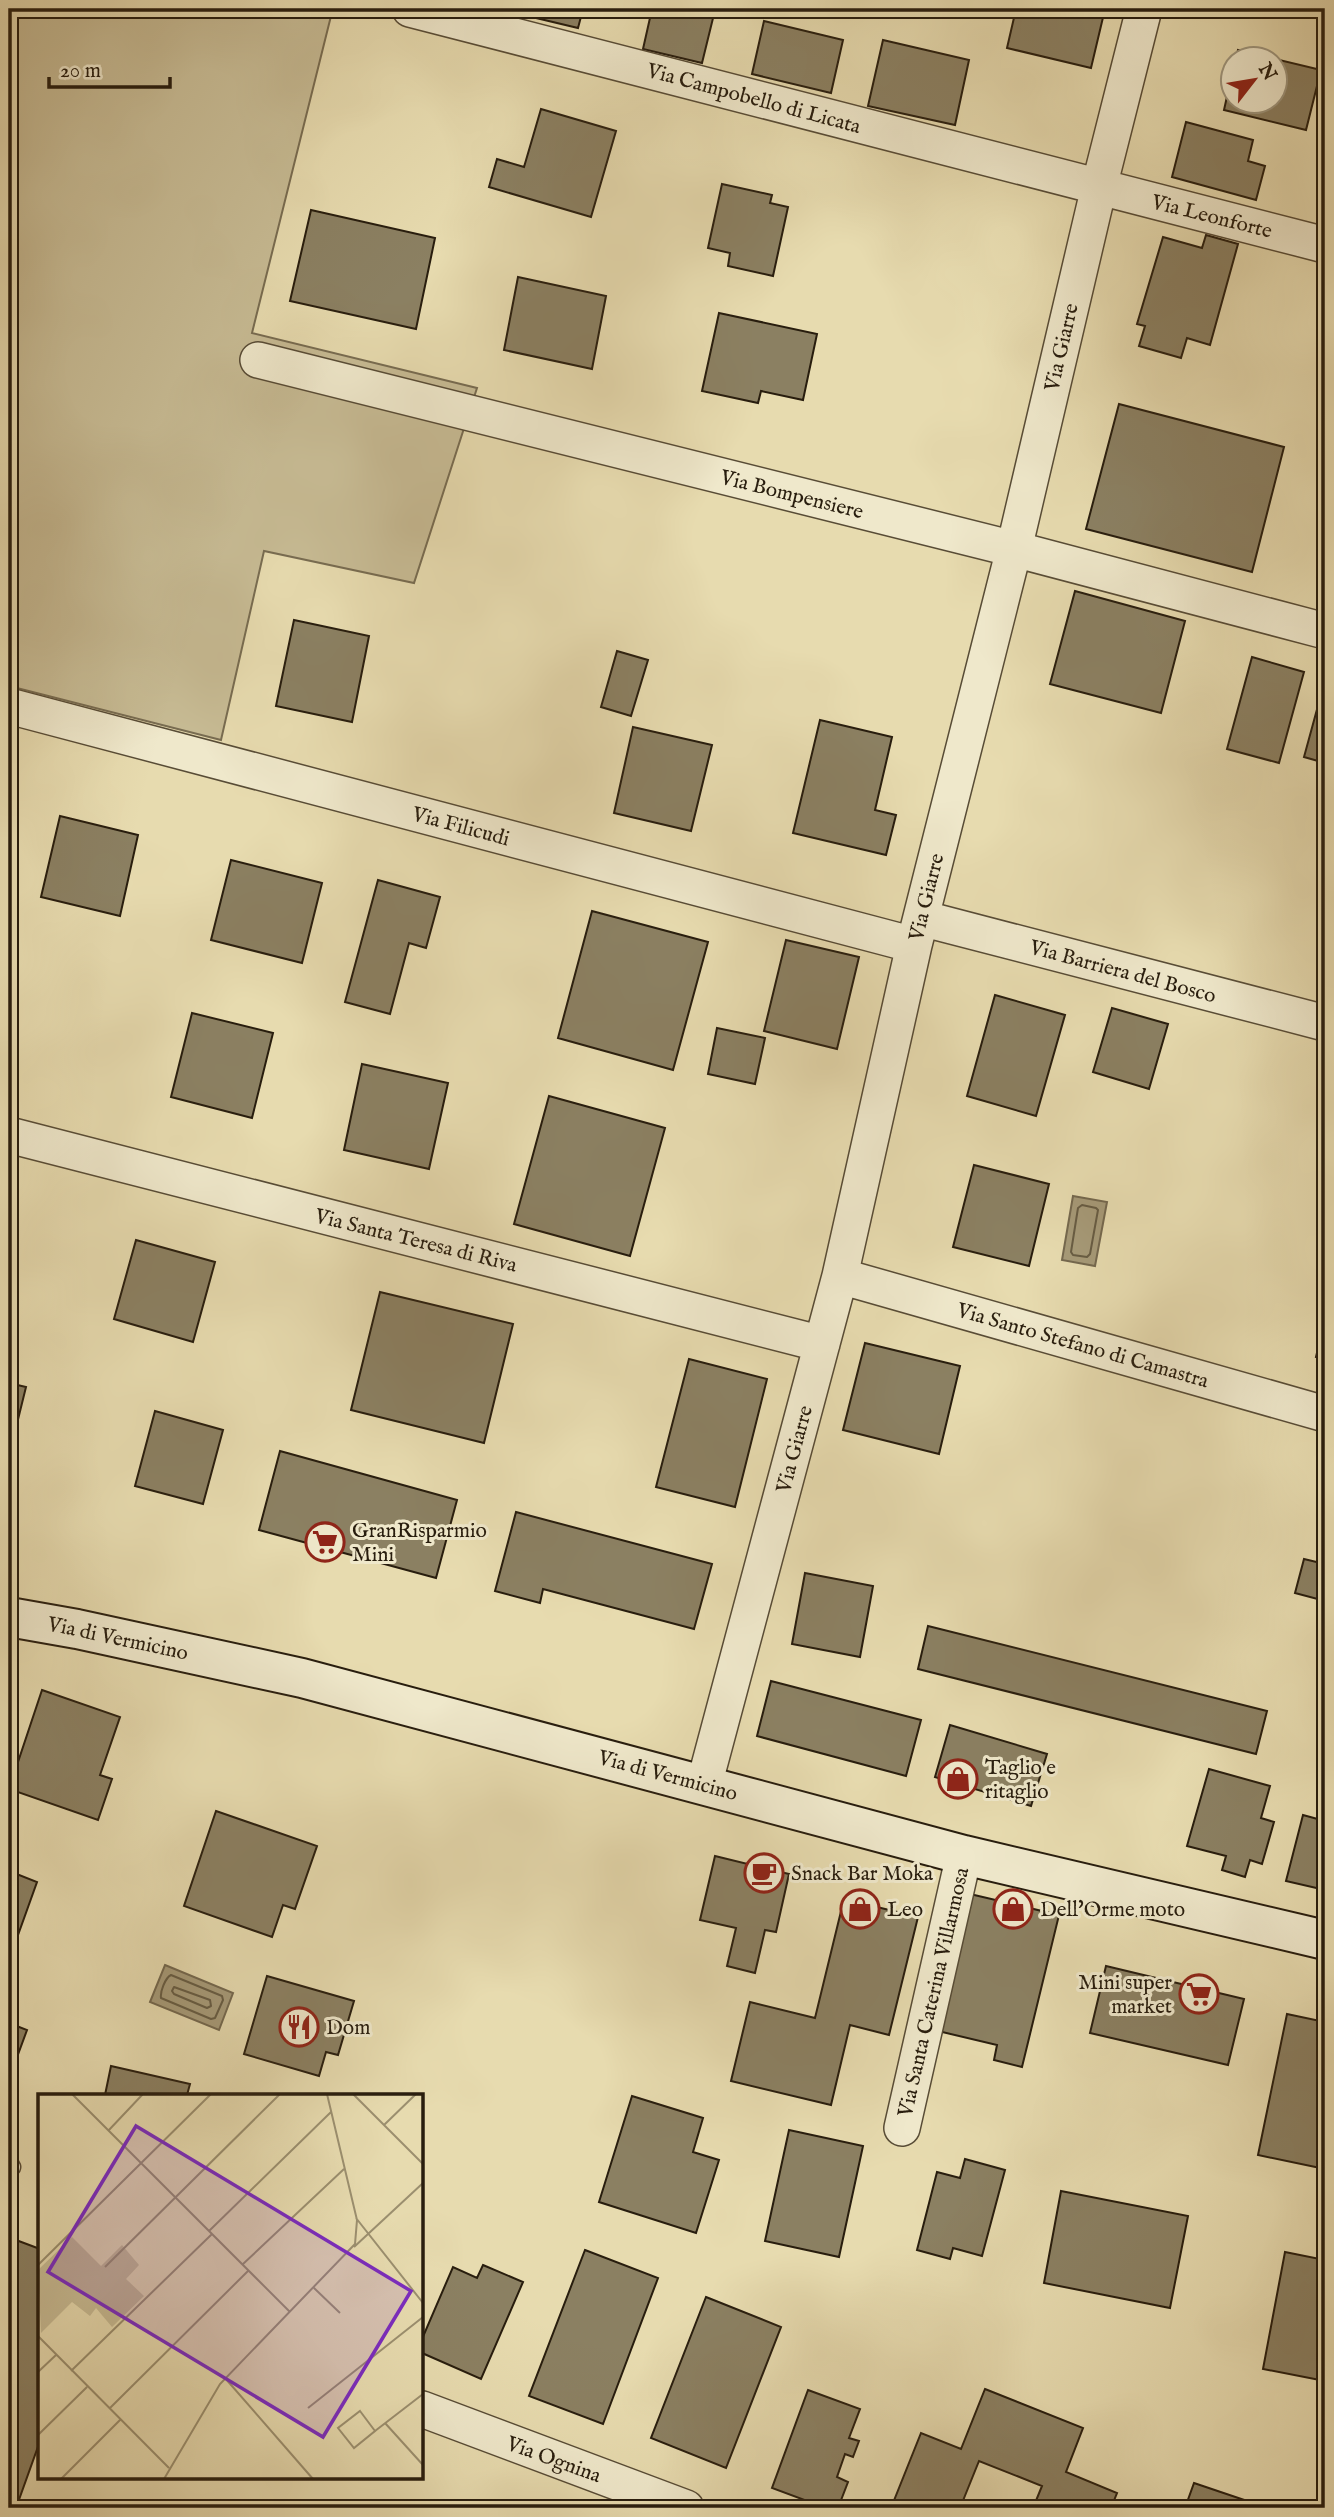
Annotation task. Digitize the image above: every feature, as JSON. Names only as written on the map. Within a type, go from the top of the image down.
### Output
[{"type":"main road","name":"Via di Vermicino","points":[[9,1617],[302,1678],[964,1855],[1325,1940]]},
{"type":"street","name":"Via Campobello di Licata","points":[[410,9],[1099,187]]},
{"type":"street","name":"Via Giarre","points":[[704,1785],[840,1276],[918,931],[1144,9]]},
{"type":"street","name":"Via Leonforte","points":[[1099,187],[1325,245]]},
{"type":"street","name":"Via Bompensiere","points":[[258,360],[1013,549],[1325,631]]},
{"type":"street","name":"Via Filicudi","points":[[9,706],[918,931]]},
{"type":"street","name":"Via Barriera del Bosco","points":[[918,931],[1325,1023]]},
{"type":"street","name":"Via Santa Teresa di Riva","points":[[9,1135],[822,1344]]},
{"type":"street","name":"Via Santo Stefano di Camastra","points":[[840,1276],[1325,1414]]},
{"type":"street","name":"Via Santa Caterina Villarmosa","points":[[902,2128],[964,1855]]},
{"type":"street","name":"Via Ognina","points":[[424,2410],[686,2508]]},
{"type":"shaded area","points":[[9,9],[303,9],[331,16],[252,333],[477,388],[414,583],[264,551],[221,740],[9,686]]},
{"type":"water","points":[[1073,1196],[1107,1202],[1095,1266],[1062,1260]]},
{"type":"water","points":[[165,1965],[233,1993],[219,2030],[150,2002]]},
{"type":"building","points":[[516,9],[583,9],[578,28],[515,13]]},
{"type":"building","points":[[652,9],[715,10],[702,63],[643,49]]},
{"type":"building","points":[[1016,9],[1105,9],[1091,68],[1007,48]]},
{"type":"building","points":[[764,21],[843,40],[831,93],[752,74]]},
{"type":"building","points":[[883,40],[969,60],[955,125],[868,106]]},
{"type":"building","points":[[1288,62],[1321,70],[1306,130],[1249,116],[1288,116]]},
{"type":"building","points":[[541,109],[616,131],[591,217],[489,187],[497,159],[524,167]]},
{"type":"building","points":[[1186,122],[1253,140],[1248,161],[1265,166],[1256,200],[1172,177]]},
{"type":"building","points":[[722,184],[772,195],[770,203],[788,207],[773,276],[728,266],[730,253],[708,248]]},
{"type":"building","points":[[311,210],[435,238],[416,329],[290,301]]},
{"type":"building","points":[[1206,235],[1238,244],[1210,345],[1187,338],[1181,358],[1139,346],[1145,326],[1137,324],[1163,237],[1202,248]]},
{"type":"building","points":[[518,277],[606,296],[592,369],[504,350]]},
{"type":"building","points":[[719,313],[817,334],[803,400],[761,391],[758,403],[702,391]]},
{"type":"building","points":[[1119,404],[1284,447],[1252,572],[1086,529]]},
{"type":"building","points":[[1075,591],[1185,621],[1161,713],[1050,684]]},
{"type":"building","points":[[294,620],[369,636],[352,722],[276,706]]},
{"type":"building","points":[[617,651],[648,660],[631,716],[601,707]]},
{"type":"building","points":[[1252,657],[1304,672],[1279,763],[1227,749]]},
{"type":"building","points":[[1325,680],[1325,763],[1304,757]]},
{"type":"building","points":[[820,720],[892,737],[875,810],[896,815],[886,855],[793,833]]},
{"type":"building","points":[[633,727],[712,745],[691,831],[614,813]]},
{"type":"building","points":[[60,816],[138,835],[120,916],[41,897]]},
{"type":"building","points":[[231,860],[322,883],[302,963],[211,940]]},
{"type":"building","points":[[378,880],[440,897],[426,948],[409,943],[390,1014],[345,1002]]},
{"type":"building","points":[[592,911],[708,942],[673,1070],[558,1038]]},
{"type":"building","points":[[786,940],[859,957],[837,1049],[764,1031]]},
{"type":"building","points":[[995,995],[1065,1015],[1036,1116],[967,1096]]},
{"type":"building","points":[[1112,1008],[1168,1024],[1149,1089],[1093,1072]]},
{"type":"building","points":[[192,1013],[273,1033],[252,1118],[171,1097]]},
{"type":"building","points":[[717,1028],[765,1038],[755,1084],[708,1074]]},
{"type":"building","points":[[362,1064],[448,1083],[429,1169],[344,1150]]},
{"type":"building","points":[[549,1096],[665,1128],[630,1256],[514,1224]]},
{"type":"building","points":[[974,1165],[1049,1184],[1029,1266],[953,1247]]},
{"type":"building","points":[[136,1240],[215,1262],[193,1342],[114,1319]]},
{"type":"building","points":[[380,1292],[513,1324],[484,1443],[351,1410]]},
{"type":"building","points":[[1325,1319],[1325,1359],[1316,1357]]},
{"type":"building","points":[[865,1343],[960,1366],[939,1454],[843,1430]]},
{"type":"building","points":[[689,1359],[767,1379],[735,1507],[656,1487]]},
{"type":"building","points":[[9,1383],[26,1387],[9,1456]]},
{"type":"building","points":[[155,1411],[223,1430],[203,1504],[135,1486]]},
{"type":"building","points":[[280,1451],[457,1500],[436,1578],[259,1530]]},
{"type":"building","points":[[516,1512],[712,1564],[694,1629],[543,1589],[540,1603],[495,1591]]},
{"type":"building","points":[[1304,1559],[1325,1564],[1325,1601],[1295,1593]]},
{"type":"building","points":[[805,1573],[873,1586],[860,1657],[792,1644]]},
{"type":"building","points":[[928,1626],[1267,1711],[1256,1754],[918,1669]]},
{"type":"building","points":[[771,1681],[921,1720],[906,1776],[757,1736]]},
{"type":"building","points":[[42,1690],[120,1717],[100,1775],[112,1779],[98,1820],[9,1789]]},
{"type":"building","points":[[950,1725],[1047,1754],[1031,1806],[935,1777]]},
{"type":"building","points":[[1209,1769],[1270,1786],[1261,1818],[1274,1822],[1262,1864],[1250,1860],[1245,1877],[1222,1870],[1226,1856],[1187,1846]]},
{"type":"building","points":[[216,1811],[317,1846],[295,1909],[283,1905],[272,1937],[184,1906]]},
{"type":"building","points":[[1303,1815],[1325,1821],[1325,1890],[1286,1881]]},
{"type":"building","points":[[715,1856],[789,1874],[776,1932],[765,1930],[755,1973],[727,1966],[736,1928],[700,1920]]},
{"type":"building","points":[[9,1871],[37,1882],[18,1935],[9,1932]]},
{"type":"building","points":[[970,1894],[1059,1915],[1022,2067],[994,2060],[997,2045],[938,2031]]},
{"type":"building","points":[[844,1899],[918,1917],[889,2035],[850,2025],[831,2105],[731,2081],[750,2002],[815,2018]]},
{"type":"building","points":[[1106,1966],[1244,1999],[1228,2065],[1090,2033]]},
{"type":"building","name":"Dom","points":[[267,1976],[354,2001],[338,2055],[326,2052],[319,2076],[244,2054]]},
{"type":"building","points":[[1287,2014],[1325,2022],[1325,2169],[1258,2155]]},
{"type":"building","points":[[9,2023],[27,2030],[9,2079]]},
{"type":"building","points":[[111,2066],[190,2084],[187,2094],[105,2094]]},
{"type":"building","points":[[632,2096],[703,2118],[693,2152],[719,2160],[696,2233],[599,2202]]},
{"type":"building","points":[[789,2130],[863,2146],[839,2257],[765,2241]]},
{"type":"building","points":[[965,2159],[1005,2170],[982,2256],[953,2248],[950,2259],[917,2250],[937,2172],[960,2178]]},
{"type":"building","points":[[1061,2191],[1188,2216],[1170,2308],[1044,2283]]},
{"type":"building","points":[[16,2240],[38,2248],[38,2447],[16,2508],[9,2508],[9,2259]]},
{"type":"building","points":[[585,2250],[658,2278],[603,2424],[529,2396]]},
{"type":"building","points":[[1285,2252],[1325,2260],[1325,2381],[1263,2369]]},
{"type":"building","points":[[483,2265],[523,2282],[481,2379],[424,2354],[424,2334],[453,2267],[477,2278]]},
{"type":"building","points":[[706,2297],[781,2327],[726,2468],[651,2438]]},
{"type":"building","points":[[985,2389],[1083,2428],[1066,2472],[1117,2493],[1111,2508],[1033,2508],[1042,2486],[979,2461],[960,2508],[891,2508],[921,2433],[961,2449]]},
{"type":"building","points":[[808,2390],[860,2409],[849,2438],[859,2441],[853,2457],[845,2454],[837,2477],[848,2482],[838,2508],[826,2508],[772,2488]]},
{"type":"building","points":[[1194,2483],[1268,2508],[1185,2508]]},
{"type":"place","name":"GranRisparmio Mini","points":[[325,1542]]},
{"type":"place","name":"Taglio e ritaglio","points":[[958,1779]]},
{"type":"place","name":"Snack Bar Moka","points":[[764,1873]]},
{"type":"place","name":"Leo","points":[[860,1909]]},
{"type":"place","name":"Dell'Orme moto","points":[[1013,1909]]},
{"type":"place","name":"Mini super market","points":[[1199,1994]]},
{"type":"place","name":"Dom","points":[[299,2027]]}]
